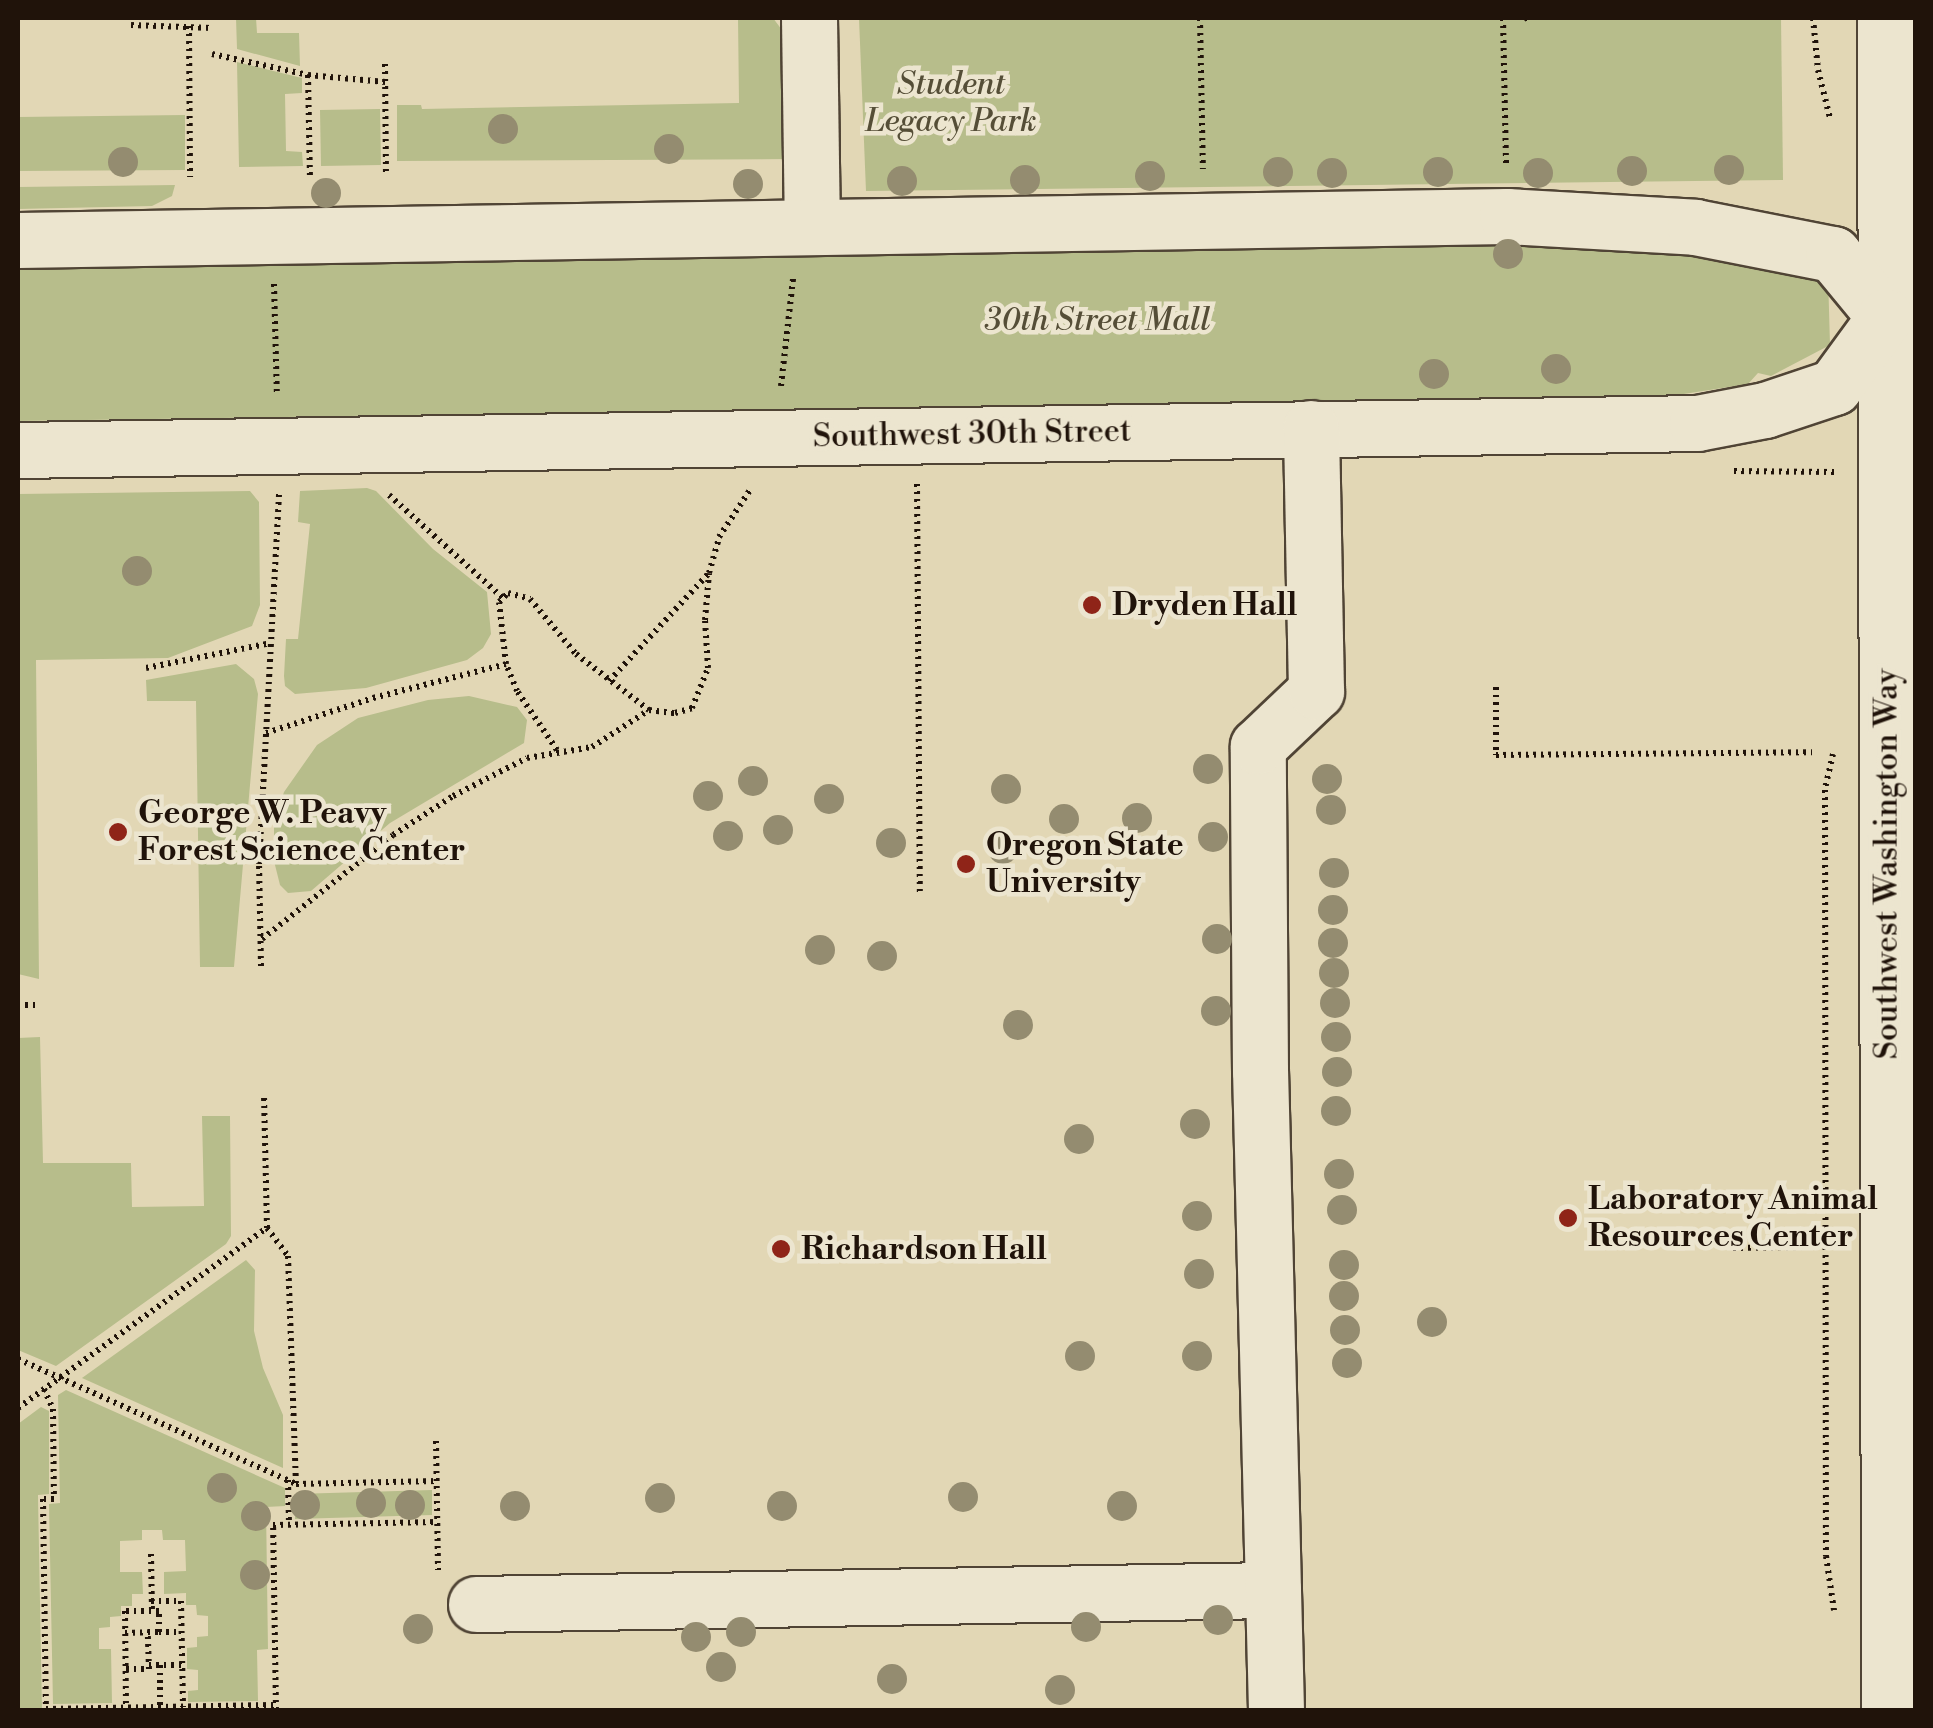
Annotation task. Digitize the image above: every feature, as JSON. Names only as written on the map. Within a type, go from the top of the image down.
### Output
[{"type":"street","points":[[803,228],[808,18]]},
{"type":"street","name":"Southwest Washington Way","points":[[1885,18],[1900,316],[1888,1710]]},
{"type":"street","points":[[18,240],[1508,216],[1695,227],[1833,254],[1900,316],[1834,387]]},
{"type":"street","name":"Southwest 30th Street","points":[[18,450],[278,445],[767,458],[916,434],[1697,423],[1765,410],[1834,387]]},
{"type":"street","points":[[1276,1710],[1260,1071],[1258,746],[1316,691],[1311,428]]},
{"type":"street","points":[[458,1596],[1273,1590]]},
{"type":"path","points":[[131,18],[131,25],[212,28]]},
{"type":"path","points":[[1200,18],[1204,220]]},
{"type":"path","points":[[1503,18],[1508,216]]},
{"type":"path","points":[[1813,18],[1818,70],[1832,128]]},
{"type":"path","points":[[189,26],[190,177]]},
{"type":"path","points":[[212,54],[308,75],[386,82]]},
{"type":"path","points":[[385,64],[386,173]]},
{"type":"path","points":[[308,75],[310,175]]},
{"type":"path","points":[[557,750],[517,690],[506,664],[499,630],[503,598],[508,593],[530,600],[552,631],[649,710],[675,713],[692,708],[708,668],[705,620],[709,573],[719,537],[767,458],[803,228]]},
{"type":"path","points":[[261,966],[278,445],[272,238]]},
{"type":"path","points":[[1834,387],[1835,489]]},
{"type":"path","points":[[916,434],[920,892]]},
{"type":"path","points":[[378,484],[503,598]]},
{"type":"path","points":[[610,681],[709,573]]},
{"type":"path","points":[[146,668],[272,643]]},
{"type":"path","points":[[266,734],[374,698],[506,664]]},
{"type":"path","points":[[1496,686],[1496,755],[1812,752]]},
{"type":"path","points":[[261,940],[393,834],[452,796],[527,758],[592,747],[649,710]]},
{"type":"path","points":[[1835,747],[1825,790],[1826,1556],[1836,1624]]},
{"type":"path","points":[[18,1006],[40,1005]]},
{"type":"path","points":[[264,1096],[267,1228],[288,1256],[292,1482],[289,1525]]},
{"type":"path","points":[[18,1408],[267,1228]]},
{"type":"path","points":[[1733,1248],[1805,1247]]},
{"type":"path","points":[[18,1358],[292,1482],[437,1481]]},
{"type":"path","points":[[44,1389],[53,1409],[54,1481],[54,1499],[43,1499],[46,1710],[276,1708],[272,1525],[438,1522]]},
{"type":"path","points":[[436,1441],[438,1522],[458,1596]]},
{"type":"path","points":[[150,1554],[152,1611]]},
{"type":"path","points":[[152,1601],[181,1601],[182,1707]]},
{"type":"path","points":[[126,1708],[125,1611],[159,1611],[159,1632]]},
{"type":"path","points":[[148,1632],[148,1665]]},
{"type":"path","points":[[125,1633],[181,1632]]},
{"type":"path","points":[[126,1669],[182,1664]]},
{"type":"path","points":[[160,1665],[160,1707]]},
{"type":"green space","points":[[236,18],[256,18],[257,33],[299,33],[300,66],[237,49]]},
{"type":"green space","points":[[738,18],[773,18],[782,30],[791,159],[397,161],[397,105],[421,105],[422,109],[739,103]]},
{"type":"green space","name":"Student Legacy Park","points":[[859,18],[1781,18],[1783,180],[866,191]]},
{"type":"green space","points":[[237,62],[302,78],[302,93],[285,94],[286,151],[302,152],[303,166],[239,167]]},
{"type":"green space","points":[[380,109],[381,165],[321,166],[320,110]]},
{"type":"green space","points":[[185,115],[185,170],[18,171],[18,117]]},
{"type":"green space","points":[[175,185],[172,196],[152,206],[18,209],[18,187]]},
{"type":"green space","name":"30th Street Mall","points":[[1591,230],[1828,275],[1830,345],[1771,376],[1758,373],[1748,384],[1671,396],[18,421],[18,254]]},
{"type":"green space","points":[[250,491],[259,502],[260,605],[252,626],[168,658],[36,660],[39,979],[18,974],[18,494]]},
{"type":"green space","points":[[300,491],[376,491],[433,549],[487,592],[491,634],[483,648],[467,660],[366,688],[295,694],[285,686],[284,676],[286,639],[298,639],[310,524],[298,522]]},
{"type":"green space","points":[[236,664],[254,679],[258,694],[234,967],[200,967],[196,701],[147,701],[146,680]]},
{"type":"green space","points":[[469,696],[517,707],[527,720],[524,743],[390,823],[311,891],[288,893],[280,885],[274,861],[274,824],[284,792],[317,745],[358,718],[428,700]]},
{"type":"green space","points":[[40,1037],[43,1163],[131,1163],[132,1207],[204,1206],[202,1116],[230,1116],[231,1236],[226,1244],[56,1366],[18,1350],[18,1038]]},
{"type":"green space","points":[[246,1260],[255,1270],[254,1331],[263,1368],[283,1415],[283,1468],[82,1378]]},
{"type":"green space","points":[[66,1390],[285,1488],[285,1506],[266,1507],[268,1649],[257,1650],[258,1701],[188,1702],[188,1691],[198,1690],[198,1670],[187,1669],[187,1648],[197,1647],[197,1637],[208,1636],[208,1616],[197,1615],[196,1605],[186,1605],[186,1593],[164,1594],[164,1572],[186,1571],[185,1540],[163,1540],[162,1530],[142,1530],[142,1540],[120,1541],[120,1572],[142,1572],[143,1594],[132,1594],[132,1606],[121,1606],[121,1616],[110,1617],[110,1627],[99,1628],[99,1649],[111,1649],[112,1703],[53,1704],[49,1504],[60,1503],[58,1395]]},
{"type":"green space","points":[[41,1407],[49,1411],[49,1494],[38,1495],[42,1710],[18,1710],[18,1424]]},
{"type":"green space","points":[[432,1490],[432,1515],[295,1519],[295,1494]]},
{"type":"place","name":"Dryden Hall","points":[[1092,605]]},
{"type":"place","name":"George W. Peavy Forest Science Center","points":[[118,832]]},
{"type":"place","name":"Oregon State University","points":[[966,864]]},
{"type":"place","name":"Laboratory Animal Resources Center","points":[[1568,1218]]},
{"type":"place","name":"Richardson Hall","points":[[781,1249]]}]
